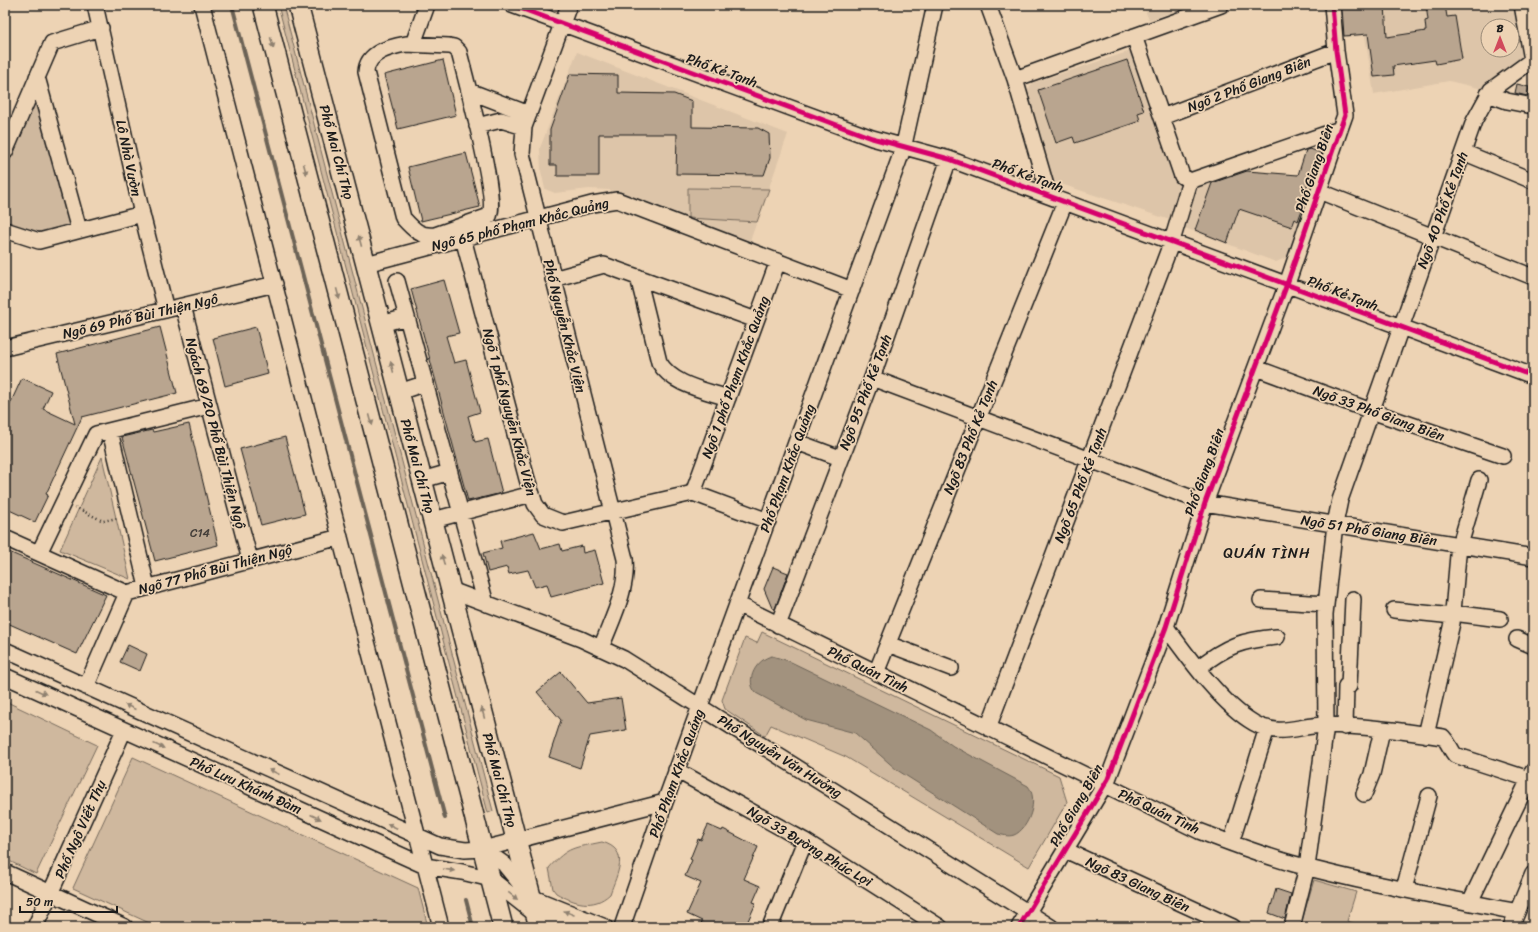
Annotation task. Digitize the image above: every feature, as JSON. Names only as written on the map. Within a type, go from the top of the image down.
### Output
[{"type":"main road","points":[[263,5],[503,927]]},
{"type":"main road","name":"Phố Mai Chí Thọ","points":[[298,5],[535,913]]},
{"type":"street","name":"Lô Nhà Vườn","points":[[95,5],[142,214],[166,310]]},
{"type":"street","points":[[202,5],[441,927]]},
{"type":"street","points":[[413,44],[427,5]]},
{"type":"street","name":"Phố Kẻ Tạnh","points":[[512,5],[872,138],[949,159],[1533,376]]},
{"type":"street","name":"Phố Nguyễn Khắc Viện","points":[[569,5],[527,120],[522,148],[523,160],[537,218],[625,559],[625,581],[621,596],[601,648]]},
{"type":"street","name":"Phố Phạm Khắc Quảng","points":[[622,927],[676,770],[904,146],[935,5]]},
{"type":"street","points":[[988,5],[1016,79],[1049,196]]},
{"type":"street","points":[[1016,79],[1221,5]]},
{"type":"street","name":"Phố Giang Biên","points":[[1019,927],[1104,786],[1166,627],[1205,503],[1287,284],[1345,115],[1336,51],[1332,5]]},
{"type":"street","points":[[1522,5],[1533,61],[1495,86],[1488,94],[1507,101],[1533,106]]},
{"type":"street","points":[[5,152],[52,43],[101,28]]},
{"type":"street","points":[[1134,36],[1182,176],[1190,181],[1340,129]]},
{"type":"street","points":[[413,44],[444,45],[457,49],[469,91],[491,198],[491,215],[435,235],[426,236],[420,234],[402,215],[366,72],[373,56],[391,46],[413,44]]},
{"type":"street","name":"Ngõ 2 Phố Giang Biên","points":[[1162,117],[1336,51]]},
{"type":"street","points":[[37,77],[79,230]]},
{"type":"street","points":[[469,91],[527,120]]},
{"type":"street","name":"Ngõ 40 Phố Kẻ Tạnh","points":[[1292,927],[1307,867],[1326,725],[1326,604],[1335,524],[1340,500],[1474,121],[1488,94]]},
{"type":"street","points":[[477,126],[501,120],[527,120]]},
{"type":"street","points":[[1463,152],[1533,181]]},
{"type":"street","name":"Ngõ 95 Phố Kẻ Tạnh","points":[[778,625],[840,458],[872,378],[949,159]]},
{"type":"street","name":"Ngõ 65 Phố Kẻ Tạnh","points":[[988,728],[1172,241],[1190,181]]},
{"type":"street","points":[[1319,191],[1533,277]]},
{"type":"street","name":"Ngõ 65 phố Phạm Khắc Quảng","points":[[366,264],[592,204],[618,200],[852,290]]},
{"type":"street","name":"Ngõ 83 Phố Kẻ Tạnh","points":[[876,673],[1065,202]]},
{"type":"street","points":[[5,230],[39,241],[142,214]]},
{"type":"street","name":"Ngõ 1 phố Nguyễn Khắc Viện","points":[[463,238],[535,504],[543,515],[564,523],[592,517],[612,510]]},
{"type":"street","name":"Ngõ 1 phố Phạm Khắc Quảng","points":[[693,493],[778,261]]},
{"type":"street","points":[[553,279],[604,265],[756,320]]},
{"type":"street","points":[[638,277],[658,362],[664,371],[682,383],[728,398]]},
{"type":"street","points":[[397,281],[486,604]]},
{"type":"street","name":"Ngõ 69 Phố Bùi Thiện Ngô","points":[[5,348],[275,284]]},
{"type":"street","name":"Ngách 69/20 Phố Bùi Thiện Ngộ","points":[[183,306],[250,560]]},
{"type":"street","points":[[381,324],[407,317]]},
{"type":"street","name":"Ngõ 33 Phố Giang Biên","points":[[1256,368],[1371,411],[1504,456]]},
{"type":"street","name":"Ngõ 51 Phố Giang Biên","points":[[872,378],[1205,503],[1533,557]]},
{"type":"street","points":[[399,392],[426,383]]},
{"type":"street","points":[[39,553],[96,434],[209,406]]},
{"type":"street","points":[[110,431],[147,587]]},
{"type":"street","points":[[796,442],[840,458]]},
{"type":"street","points":[[422,480],[450,472]]},
{"type":"street","points":[[1426,735],[1442,670],[1453,614],[1459,544],[1478,480]]},
{"type":"street","points":[[612,510],[693,493],[768,521]]},
{"type":"street","points":[[433,520],[532,494]]},
{"type":"street","name":"Ngõ 77 Phố Bùi Thiện Ngộ","points":[[5,538],[127,593],[340,537]]},
{"type":"street","name":"Phố Nguyễn Văn Hưởng","points":[[451,590],[601,648],[624,659],[1052,927]]},
{"type":"street","points":[[86,687],[127,593]]},
{"type":"street","points":[[1345,727],[1346,686],[1349,686],[1353,599]]},
{"type":"street","points":[[1261,600],[1326,604]]},
{"type":"street","name":"Phố Quán Tình","points":[[737,604],[1104,786],[1199,831],[1231,843],[1307,867],[1517,912]]},
{"type":"street","points":[[1394,610],[1500,619]]},
{"type":"street","points":[[1166,627],[1220,694],[1247,718],[1267,728],[1282,731],[1326,725],[1444,738],[1448,742],[1450,750],[1462,759],[1531,774],[1470,902]]},
{"type":"street","points":[[1198,668],[1214,656],[1235,644],[1278,637]]},
{"type":"street","points":[[1517,639],[1533,646]]},
{"type":"street","points":[[888,644],[951,668]]},
{"type":"street","name":"Phố Lưu Khánh Đàm","points":[[5,650],[418,837],[445,847],[465,850],[483,849],[665,802]]},
{"type":"street","name":"Phố Lưu Khánh Đàm","points":[[5,676],[425,866],[462,872],[491,879]]},
{"type":"street","points":[[1231,843],[1267,728]]},
{"type":"street","name":"Phố Ngô Viết Thụ","points":[[35,927],[124,730]]},
{"type":"street","points":[[1364,794],[1376,760],[1382,730]]},
{"type":"street","name":"Ngõ 33 Đường Phúc Lợi","points":[[676,770],[805,841],[940,927]]},
{"type":"street","points":[[1404,889],[1429,796]]},
{"type":"street","points":[[516,840],[504,864],[491,879],[535,913],[571,927]]},
{"type":"street","points":[[770,927],[805,841]]},
{"type":"street","points":[[483,849],[504,864],[535,913],[605,927]]},
{"type":"street","name":"Ngõ 83 Giang Biên","points":[[1065,850],[1233,927]]},
{"type":"street","points":[[5,872],[125,927]]},
{"type":"street","points":[[1511,927],[1533,874]]},
{"type":"path","points":[[64,502],[103,521],[130,515]]},
{"type":"shaded area","points":[[278,5],[283,5],[493,811],[488,813]]},
{"type":"shaded area","points":[[1143,5],[1193,5],[1149,20]]},
{"type":"shaded area","points":[[1336,5],[1513,5],[1517,18],[1480,18],[1480,58],[1520,58],[1520,30],[1525,48],[1523,57],[1483,89],[1449,81],[1374,94],[1365,36],[1338,37]]},
{"type":"shaded area","points":[[1137,49],[1183,175],[1170,220],[1052,181],[1025,95],[1032,83]]},
{"type":"shaded area","points":[[577,52],[788,134],[750,241],[610,190],[589,189],[555,193],[545,189],[541,171],[540,148]]},
{"type":"shaded area","points":[[35,99],[73,225],[38,233],[5,224],[5,172]]},
{"type":"shaded area","points":[[1233,169],[1318,177],[1290,256],[1276,262],[1185,228],[1200,180]]},
{"type":"shaded area","points":[[688,188],[769,189],[757,222],[688,218]]},
{"type":"shaded area","points":[[102,457],[130,579],[60,550]]},
{"type":"shaded area","points":[[762,632],[1059,776],[1067,802],[1029,867],[846,757],[771,725],[765,736],[725,709],[722,700],[745,638],[757,643]]},
{"type":"shaded area","points":[[772,656],[789,661],[931,730],[953,746],[1028,786],[1033,798],[1031,813],[1024,827],[1014,835],[1008,836],[998,834],[897,770],[855,733],[806,720],[756,693],[751,682],[754,671],[761,661]]},
{"type":"shaded area","points":[[5,701],[97,745],[36,874],[5,859]]},
{"type":"shaded area","points":[[133,757],[418,888],[428,927],[158,927],[73,888]]},
{"type":"shaded area","points":[[602,842],[611,846],[619,857],[620,864],[610,894],[597,902],[583,903],[570,900],[556,893],[553,889],[549,868],[561,856],[572,849]]},
{"type":"shaded area","points":[[1314,880],[1356,892],[1347,921],[1364,927],[1300,927]]},
{"type":"building","points":[[1385,5],[1387,37],[1426,31],[1425,21],[1428,20],[1426,5],[1445,5],[1447,17],[1455,16],[1462,59],[1436,64],[1435,60],[1393,66],[1394,75],[1374,77],[1368,34],[1344,36],[1342,8]]},
{"type":"building","points":[[443,60],[456,115],[398,129],[384,75]]},
{"type":"building","points":[[1127,60],[1144,111],[1138,113],[1140,121],[1075,143],[1073,137],[1056,143],[1038,90]]},
{"type":"building","points":[[570,74],[618,75],[618,93],[674,94],[692,101],[692,127],[758,128],[769,134],[770,158],[764,175],[676,174],[677,134],[599,134],[599,176],[557,176],[557,165],[550,165],[550,130]]},
{"type":"building","points":[[1517,84],[1529,87],[1527,96],[1515,93]]},
{"type":"building","points":[[1310,149],[1322,153],[1312,183],[1308,183],[1301,203],[1304,204],[1298,221],[1295,219],[1292,227],[1239,209],[1227,243],[1195,230],[1212,183],[1247,171],[1298,175],[1306,150]]},
{"type":"building","points":[[466,153],[480,207],[421,221],[408,167]]},
{"type":"building","points":[[444,280],[459,333],[446,336],[454,363],[466,360],[480,412],[468,416],[475,442],[488,439],[502,493],[468,501],[411,289]]},
{"type":"building","points":[[160,327],[177,393],[82,417],[46,494],[48,495],[35,522],[5,508],[5,415],[22,378],[51,391],[43,409],[75,424],[57,354]]},
{"type":"building","points":[[256,327],[268,374],[225,386],[213,338]]},
{"type":"building","points":[[189,424],[218,545],[155,561],[122,437]]},
{"type":"building","points":[[285,437],[305,514],[261,525],[240,449]]},
{"type":"building","points":[[534,532],[541,549],[560,544],[562,551],[582,546],[583,553],[595,550],[604,583],[551,597],[547,584],[535,587],[528,570],[509,574],[507,567],[488,572],[483,553],[502,548],[500,541]]},
{"type":"building","points":[[9,552],[106,595],[77,654],[5,622],[5,560]]},
{"type":"building","points":[[773,567],[788,573],[775,609],[772,608],[764,589]]},
{"type":"building","points":[[128,645],[147,654],[140,671],[120,662]]},
{"type":"building","points":[[561,672],[587,703],[621,698],[626,730],[590,736],[580,768],[549,757],[561,720],[537,692]]},
{"type":"building","points":[[708,825],[722,831],[723,829],[758,847],[744,879],[760,886],[753,902],[756,903],[747,923],[744,922],[742,927],[708,927],[701,924],[702,921],[687,914],[701,883],[685,876],[692,860],[690,859],[698,839],[701,840]]},
{"type":"building","points":[[1276,889],[1291,894],[1285,919],[1269,913]]},
{"type":"waterway","points":[[232,5],[445,818]]},
{"type":"waterway","points":[[466,900],[473,927]]},
{"type":"cycle path","points":[[512,5],[872,138],[949,159],[1533,376]]},
{"type":"cycle path","points":[[1019,927],[1108,779],[1166,627],[1205,503],[1287,284],[1345,115],[1336,51],[1332,5]]},
{"type":"district","name":"QUÁN TÌNH","points":[[1267,553]]}]
